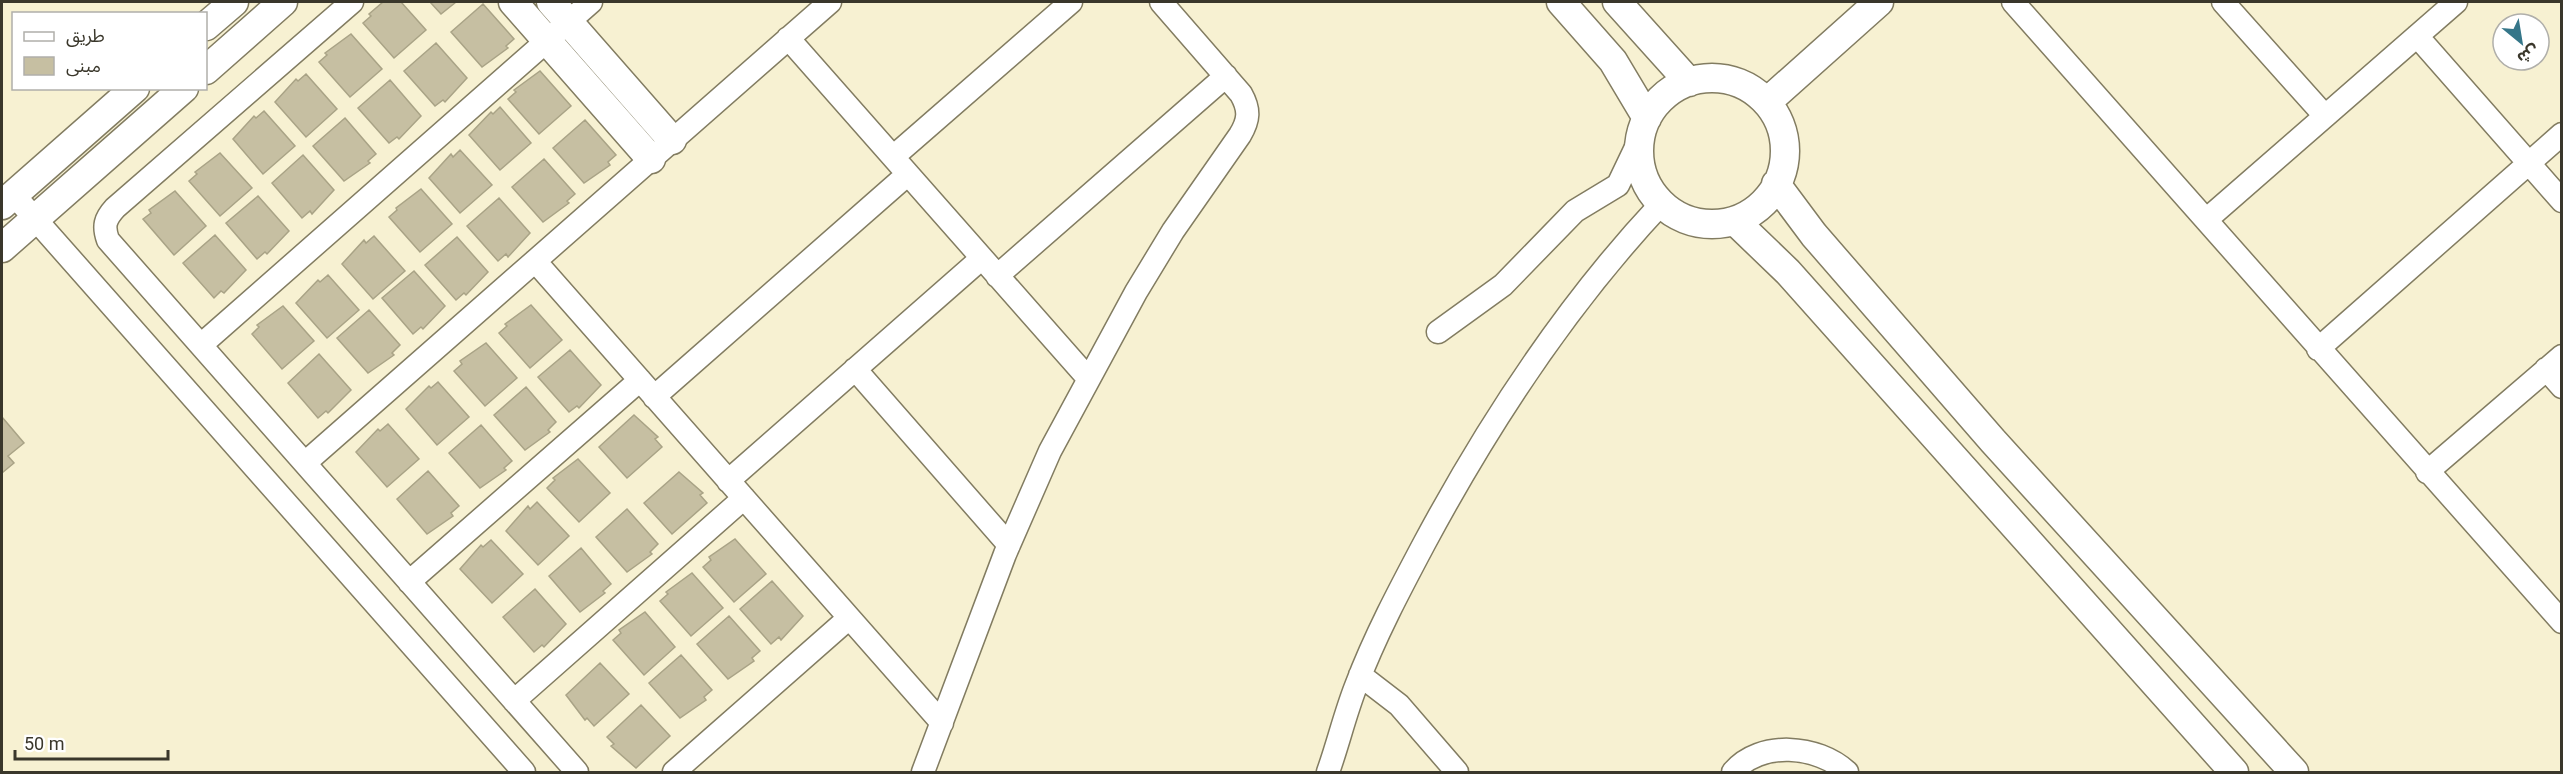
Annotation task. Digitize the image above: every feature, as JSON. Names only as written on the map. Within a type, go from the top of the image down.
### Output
[{"type":"street","points":[[207,25],[234,2]]},
{"type":"street","points":[[207,69],[283,2]]},
{"type":"street","points":[[351,2],[107,217],[104,229],[108,240],[577,772]]},
{"type":"street","points":[[513,2],[651,159]]},
{"type":"street","points":[[201,345],[547,39],[560,11],[591,2]]},
{"type":"street","points":[[305,463],[830,2]]},
{"type":"street","points":[[409,582],[647,388],[901,165],[1071,2]]},
{"type":"street","points":[[922,772],[1009,545],[1045,461],[1087,377],[1173,231],[1245,128],[1248,119],[1246,104],[1226,76],[1161,2]]},
{"type":"street","points":[[1438,332],[1503,285],[1575,211],[1618,185],[1644,129],[1658,103],[1672,90],[1689,82],[1712,78],[1734,82],[1754,92],[1767,102],[1781,127],[1785,149],[1782,172],[1776,184],[1756,210],[1735,220],[1716,224],[1697,223],[1679,216],[1661,204],[1645,181],[1640,160],[1644,129],[1613,62],[1560,2]]},
{"type":"street","points":[[1617,2],[1689,82]]},
{"type":"street","points":[[1767,102],[1879,2]]},
{"type":"street","points":[[2013,2],[2562,622]]},
{"type":"street","points":[[2223,2],[2325,116]]},
{"type":"street","points":[[2206,220],[2417,36],[2445,5]]},
{"type":"street","points":[[560,11],[672,140]]},
{"type":"street","points":[[2417,36],[2562,201]]},
{"type":"street","points":[[788,38],[1087,377]]},
{"type":"street","points":[[998,276],[1226,76]]},
{"type":"street","points":[[133,90],[8,200],[35,219],[524,772]]},
{"type":"street","points":[[2,249],[182,90]]},
{"type":"street","points":[[2319,349],[2562,134]]},
{"type":"street","points":[[1776,184],[1814,235],[1993,441],[2294,772]]},
{"type":"street","points":[[1328,772],[1360,675],[1373,645],[1440,514],[1505,407],[1572,310],[1661,204]]},
{"type":"street","points":[[1735,220],[1788,272],[2234,772]]},
{"type":"street","points":[[728,481],[982,258]]},
{"type":"street","points":[[534,261],[942,723]]},
{"type":"street","points":[[2427,472],[2554,363],[2562,387]]},
{"type":"street","points":[[855,369],[1009,545]]},
{"type":"street","points":[[1924,426],[1954,396]]},
{"type":"street","points":[[1963,470],[1993,441]]},
{"type":"street","points":[[514,701],[744,498]]},
{"type":"street","points":[[674,772],[849,618]]},
{"type":"street","points":[[1360,675],[1399,705],[1457,772]]},
{"type":"street","points":[[1733,772],[1740,765],[1765,754],[1788,750],[1823,756],[1847,772]]},
{"type":"building","points":[[383,2],[401,2],[426,30],[394,58],[363,23],[371,16],[369,14]]},
{"type":"building","points":[[430,2],[456,2],[441,14]]},
{"type":"building","points":[[483,4],[514,39],[506,46],[508,48],[482,67],[451,32]]},
{"type":"building","points":[[351,34],[382,69],[350,97],[319,62],[327,55],[325,53]]},
{"type":"building","points":[[436,43],[467,78],[445,102],[443,100],[435,106],[404,71]]},
{"type":"building","points":[[540,71],[571,106],[539,134],[508,99],[516,92],[514,90]]},
{"type":"building","points":[[306,74],[337,109],[306,137],[275,102],[296,79],[298,81]]},
{"type":"building","points":[[390,80],[421,116],[399,139],[397,137],[389,143],[358,108]]},
{"type":"building","points":[[500,107],[531,143],[500,170],[469,135],[491,112],[493,114]]},
{"type":"building","points":[[264,111],[295,146],[263,174],[233,139],[254,116],[256,118]]},
{"type":"building","points":[[345,118],[376,154],[368,161],[370,163],[344,181],[313,146]]},
{"type":"building","points":[[585,120],[616,155],[608,162],[610,165],[584,183],[553,148]]},
{"type":"building","points":[[460,150],[492,185],[460,213],[429,178],[451,154],[453,157]]},
{"type":"building","points":[[220,153],[252,188],[220,216],[189,181],[197,174],[195,172]]},
{"type":"building","points":[[303,155],[334,190],[312,214],[310,211],[302,218],[272,183]]},
{"type":"building","points":[[544,159],[575,194],[567,201],[569,203],[543,222],[512,187]]},
{"type":"building","points":[[421,189],[452,224],[420,252],[389,217],[397,210],[396,208]]},
{"type":"building","points":[[175,191],[206,226],[174,255],[143,219],[151,213],[149,210]]},
{"type":"building","points":[[258,196],[289,231],[267,254],[265,252],[257,259],[226,223]]},
{"type":"building","points":[[499,198],[530,233],[508,257],[506,254],[498,261],[467,226]]},
{"type":"building","points":[[215,235],[246,270],[224,293],[221,291],[214,298],[183,263]]},
{"type":"building","points":[[374,236],[405,271],[373,299],[342,264],[364,240],[366,243]]},
{"type":"building","points":[[457,237],[488,272],[466,295],[464,293],[456,300],[425,265]]},
{"type":"building","points":[[414,271],[445,306],[423,329],[421,327],[413,334],[382,298]]},
{"type":"building","points":[[328,275],[359,310],[327,338],[296,303],[318,280],[320,282]]},
{"type":"building","points":[[531,305],[562,340],[530,368],[499,333],[507,326],[505,324]]},
{"type":"building","points":[[283,306],[314,341],[282,369],[252,334],[259,327],[257,325]]},
{"type":"building","points":[[369,310],[400,345],[392,353],[394,355],[368,373],[337,338]]},
{"type":"building","points":[[486,343],[517,378],[485,406],[454,371],[462,364],[460,361]]},
{"type":"building","points":[[570,350],[601,385],[579,408],[577,406],[569,412],[538,377]]},
{"type":"building","points":[[319,354],[351,390],[328,413],[326,411],[318,418],[288,383]]},
{"type":"building","points":[[438,382],[469,417],[437,445],[406,409],[429,386],[431,388]]},
{"type":"building","points":[[526,387],[556,422],[548,430],[550,432],[525,450],[494,415]]},
{"type":"building","points":[[634,415],[658,437],[655,439],[662,447],[627,478],[599,447]]},
{"type":"building","points":[[2,417],[24,443],[8,456],[14,463],[2,473]]},
{"type":"building","points":[[388,424],[419,459],[387,487],[356,452],[378,429],[380,431]]},
{"type":"building","points":[[481,425],[512,461],[504,468],[506,470],[480,488],[449,453]]},
{"type":"building","points":[[578,459],[610,493],[579,522],[547,488],[555,480],[553,478]]},
{"type":"building","points":[[428,471],[459,506],[451,513],[453,516],[427,534],[397,499]]},
{"type":"building","points":[[679,472],[703,493],[700,495],[707,503],[672,534],[644,503]]},
{"type":"building","points":[[537,502],[569,536],[538,565],[506,531],[528,506],[530,509]]},
{"type":"building","points":[[627,509],[658,544],[650,552],[652,554],[627,572],[596,537]]},
{"type":"building","points":[[735,539],[766,574],[734,602],[703,567],[711,560],[709,557]]},
{"type":"building","points":[[491,540],[523,574],[492,603],[460,569],[481,545],[483,547]]},
{"type":"building","points":[[581,548],[611,584],[603,591],[605,593],[580,612],[549,576]]},
{"type":"building","points":[[692,573],[723,608],[691,636],[660,601],[668,594],[666,592]]},
{"type":"building","points":[[772,581],[803,616],[781,640],[779,637],[771,644],[740,609]]},
{"type":"building","points":[[535,589],[566,624],[544,647],[542,645],[534,652],[503,617]]},
{"type":"building","points":[[645,612],[675,647],[644,675],[613,640],[621,633],[619,630]]},
{"type":"building","points":[[729,616],[760,651],[752,658],[754,661],[728,679],[697,644]]},
{"type":"building","points":[[681,655],[712,690],[704,697],[706,700],[680,718],[649,683]]},
{"type":"building","points":[[600,663],[629,694],[594,726],[587,718],[585,720],[566,695]]},
{"type":"building","points":[[641,705],[670,736],[636,768],[611,746],[614,744],[607,737]]}]
